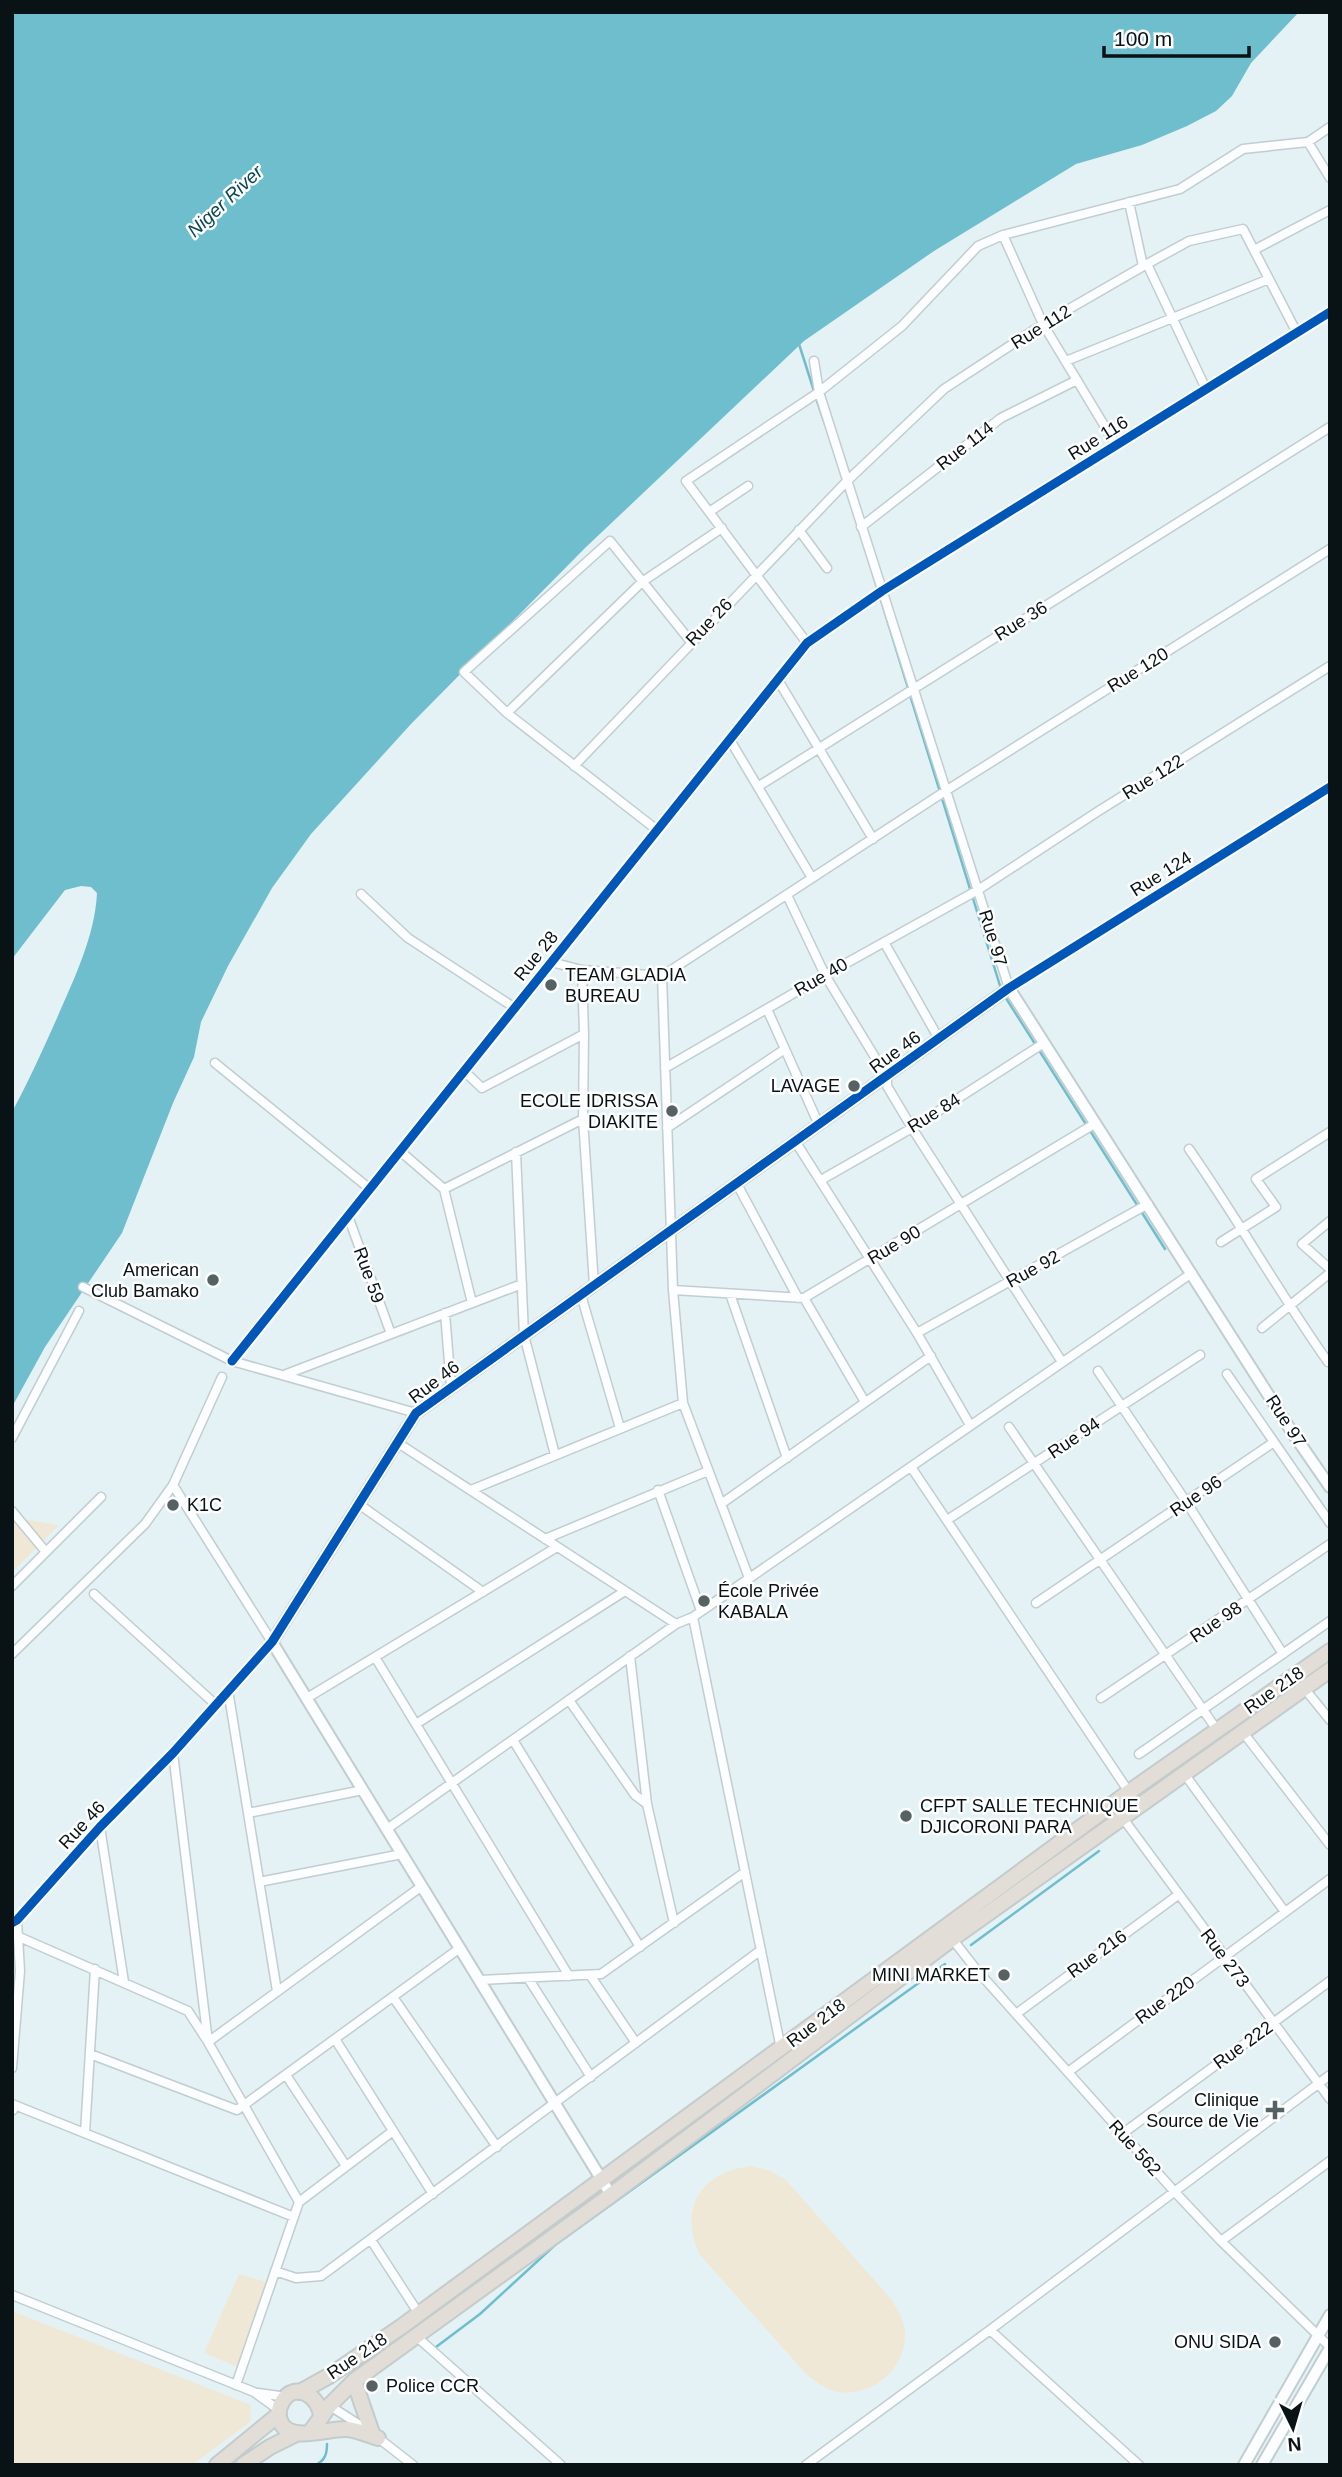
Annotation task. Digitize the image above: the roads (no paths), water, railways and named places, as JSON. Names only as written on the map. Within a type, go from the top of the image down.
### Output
[{"type":"highway","name":"Rue 218","points":[[312,2431],[330,2405],[354,2381],[611,2195],[1129,1792],[1330,1651]]},
{"type":"highway","name":"Rue 218","points":[[216,2465],[291,2402],[419,2314],[781,2049],[1122,1817],[1330,1670]]},
{"type":"highway","points":[[354,2381],[375,2436]]},
{"type":"highway","points":[[296,2434],[284,2427],[291,2402],[321,2410],[321,2418]]},
{"type":"highway","points":[[243,2465],[270,2446],[296,2434],[347,2429],[375,2436]]},
{"type":"street","points":[[807,643],[686,481],[819,392],[902,326],[978,246],[1003,234],[1180,189],[1242,149],[1308,142],[1330,127]]},
{"type":"street","points":[[1308,142],[1330,178]]},
{"type":"street","points":[[1129,202],[1145,265],[1206,389]]},
{"type":"street","points":[[1254,250],[1330,210]]},
{"type":"street","name":"Rue 112","points":[[847,481],[944,389],[1043,324],[1189,242],[1242,229],[1297,332]]},
{"type":"street","points":[[1003,234],[1043,324],[1116,445]]},
{"type":"street","points":[[1066,361],[1269,279]]},
{"type":"street","name":"Rue 116","points":[[882,592],[1330,312]]},
{"type":"street","name":"Rue 97","points":[[814,361],[819,392],[1009,988],[1044,1043],[1090,1127],[1142,1208],[1192,1273],[1292,1432],[1328,1480]]},
{"type":"street","name":"Rue 114","points":[[862,527],[1001,418],[1077,380]]},
{"type":"street","name":"Rue 36","points":[[759,786],[1330,428]]},
{"type":"street","name":"Rue 26","points":[[574,766],[847,481]]},
{"type":"street","points":[[709,512],[748,486]]},
{"type":"street","points":[[507,713],[642,582],[722,528]]},
{"type":"street","points":[[799,530],[827,568]]},
{"type":"street","points":[[657,830],[507,713],[464,672],[610,541],[691,642]]},
{"type":"street","name":"Rue 120","points":[[662,976],[947,790],[1330,549]]},
{"type":"street","name":"Rue 28","points":[[232,1361],[807,643],[882,592]]},
{"type":"street","name":"Rue 122","points":[[978,890],[1330,666]]},
{"type":"street","points":[[778,680],[873,839]]},
{"type":"street","points":[[730,740],[812,878]]},
{"type":"street","name":"Rue 124","points":[[1009,988],[1330,787]]},
{"type":"street","name":"Rue 40","points":[[665,1068],[978,890]]},
{"type":"street","points":[[361,894],[408,938],[515,1008]]},
{"type":"street","points":[[787,895],[825,975],[887,1077],[887,1086],[960,1206],[1062,1362]]},
{"type":"street","points":[[884,942],[939,1039]]},
{"type":"street","points":[[551,962],[582,970],[662,976],[673,1290],[683,1403],[749,1578]]},
{"type":"street","points":[[582,970],[583,1119],[594,1285]]},
{"type":"street","name":"Rue 46","points":[[12,2068],[20,1971],[15,1921],[100,1827],[173,1753],[272,1642],[416,1413],[1009,988]]},
{"type":"street","points":[[766,1009],[819,1125]]},
{"type":"street","points":[[464,1071],[482,1088],[584,1034]]},
{"type":"street","name":"Rue 84","points":[[821,1180],[912,1128],[1044,1043]]},
{"type":"street","points":[[667,1128],[785,1049]]},
{"type":"street","points":[[215,1063],[370,1189]]},
{"type":"street","points":[[444,1189],[583,1119]]},
{"type":"street","name":"Rue 90","points":[[801,1298],[1090,1127]]},
{"type":"street","points":[[1221,1242],[1276,1207],[1256,1179],[1330,1132]]},
{"type":"street","points":[[795,1141],[917,1333],[971,1425]]},
{"type":"street","points":[[1189,1149],[1277,1282],[1289,1308],[1328,1362]]},
{"type":"street","points":[[400,1151],[444,1189],[472,1303]]},
{"type":"street","points":[[516,1152],[524,1335],[555,1455]]},
{"type":"street","points":[[737,1184],[801,1298],[865,1402]]},
{"type":"street","name":"Rue 92","points":[[917,1333],[1142,1208]]},
{"type":"street","name":"Rue 59","points":[[348,1216],[391,1334]]},
{"type":"street","points":[[1262,1328],[1330,1271],[1302,1244],[1330,1221]]},
{"type":"street","points":[[387,1829],[676,1624],[697,1614],[1192,1273]]},
{"type":"street","points":[[284,1375],[522,1284]]},
{"type":"street","points":[[82,1287],[232,1361],[416,1413]]},
{"type":"street","points":[[673,1290],[801,1298]]},
{"type":"street","points":[[730,1294],[787,1458]]},
{"type":"street","points":[[580,1295],[620,1429]]},
{"type":"street","points":[[12,1438],[79,1311]]},
{"type":"street","points":[[445,1313],[452,1387]]},
{"type":"street","name":"Rue 94","points":[[947,1520],[1200,1355]]},
{"type":"street","points":[[721,1504],[930,1356]]},
{"type":"street","points":[[1098,1371],[1187,1503],[1283,1654]]},
{"type":"street","points":[[1227,1374],[1330,1523]]},
{"type":"street","points":[[12,1654],[145,1524],[173,1485],[222,1377]]},
{"type":"street","points":[[471,1490],[683,1403]]},
{"type":"street","points":[[1009,1427],[1217,1730]]},
{"type":"street","name":"Rue 96","points":[[1036,1603],[1274,1442]]},
{"type":"street","points":[[398,1443],[676,1624]]},
{"type":"street","points":[[911,1467],[1129,1792]]},
{"type":"street","points":[[545,1539],[708,1471]]},
{"type":"street","points":[[173,1485],[307,1698],[611,2195]]},
{"type":"street","points":[[658,1490],[697,1614],[781,2049]]},
{"type":"street","points":[[12,1586],[101,1497]]},
{"type":"street","points":[[360,1505],[483,1592]]},
{"type":"street","points":[[12,1511],[46,1552]]},
{"type":"street","name":"Rue 98","points":[[1101,1698],[1330,1544]]},
{"type":"street","points":[[307,1698],[557,1547]]},
{"type":"street","points":[[416,1724],[625,1591]]},
{"type":"street","points":[[94,1594],[215,1704]]},
{"type":"street","points":[[1139,1754],[1330,1621]]},
{"type":"street","points":[[630,1656],[647,1804],[674,1923]]},
{"type":"street","points":[[375,1657],[569,1976]]},
{"type":"street","points":[[1304,1688],[1330,1720]]},
{"type":"street","points":[[228,1690],[277,1992]]},
{"type":"street","points":[[569,1700],[635,1795],[647,1804]]},
{"type":"street","points":[[1242,1731],[1330,1845]]},
{"type":"street","points":[[513,1740],[640,1947]]},
{"type":"street","points":[[173,1753],[208,2042]]},
{"type":"street","points":[[1183,1772],[1285,1912]]},
{"type":"street","points":[[248,1813],[363,1790]]},
{"type":"street","name":"Rue 273","points":[[1122,1817],[1330,2099]]},
{"type":"street","points":[[100,1827],[124,1982]]},
{"type":"street","points":[[259,1882],[402,1854]]},
{"type":"street","points":[[480,1980],[601,1975],[745,1872]]},
{"type":"street","name":"Rue 220","points":[[1068,2072],[1330,1879]]},
{"type":"street","points":[[208,2042],[422,1886]]},
{"type":"street","name":"Rue 216","points":[[1016,2014],[1178,1895]]},
{"type":"street","name":"Rue 562","points":[[948,1933],[1016,2014],[1173,2190],[1330,2348]]},
{"type":"street","points":[[17,1936],[188,2011],[299,2202]]},
{"type":"street","points":[[90,2053],[237,2110],[460,1948]]},
{"type":"street","points":[[275,2271],[296,2278],[321,2276],[761,1950]]},
{"type":"street","points":[[85,2133],[95,1969]]},
{"type":"street","points":[[12,1978],[20,1971]]},
{"type":"street","points":[[590,1975],[636,2043]]},
{"type":"street","points":[[528,1978],[591,2077]]},
{"type":"street","name":"Rue 222","points":[[1122,2134],[1330,1981]]},
{"type":"street","points":[[393,1997],[496,2147]]},
{"type":"street","points":[[335,2039],[433,2194]]},
{"type":"street","points":[[286,2075],[346,2166]]},
{"type":"street","points":[[806,2465],[1330,2075]]},
{"type":"street","points":[[13,2108],[85,2133],[294,2217]]},
{"type":"street","points":[[236,2385],[299,2202],[393,2131]]},
{"type":"street","points":[[1221,2241],[1330,2161]]},
{"type":"street","points":[[371,2240],[419,2314]]},
{"type":"street","points":[[12,2295],[254,2392],[291,2402],[330,2405],[413,2465]]},
{"type":"street","points":[[1244,2465],[1330,2315]]},
{"type":"street","points":[[990,2330],[1139,2465]]},
{"type":"street","points":[[417,2337],[561,2465]]},
{"type":"street","points":[[1262,2465],[1330,2348]]},
{"type":"street","points":[[254,2392],[291,2402]]},
{"type":"water","name":"Niger River","points":[[12,12],[1299,12],[1251,63],[1232,96],[1216,111],[1142,145],[1076,164],[934,251],[804,341],[585,548],[411,724],[311,834],[272,888],[228,966],[201,1022],[194,1057],[122,1233],[45,1347],[12,1407],[12,1112],[77,973],[92,925],[97,893],[91,887],[81,886],[65,890],[12,959]]},
{"type":"waterway","points":[[799,344],[814,391]]},
{"type":"waterway","points":[[816,398],[825,424]]},
{"type":"waterway","points":[[873,574],[908,688]]},
{"type":"waterway","points":[[910,695],[1001,989]]},
{"type":"waterway","points":[[1004,995],[1165,1249]]},
{"type":"waterway","points":[[971,1945],[1099,1851]]},
{"type":"waterway","points":[[436,2347],[480,2314],[555,2245],[945,1964]]},
{"type":"waterway","points":[[316,2465],[325,2456],[327,2444]]},
{"type":"place","name":"TEAM GLADIA BUREAU","points":[[551,985]]},
{"type":"place","name":"LAVAGE","points":[[854,1086]]},
{"type":"place","name":"ECOLE IDRISSA DIAKITE","points":[[672,1111]]},
{"type":"place","name":"American Club Bamako","points":[[213,1280]]},
{"type":"place","name":"K1C","points":[[173,1505]]},
{"type":"place","name":"École Privée KABALA","points":[[704,1601]]},
{"type":"place","name":"CFPT SALLE TECHNIQUE DJICORONI PARA","points":[[906,1816]]},
{"type":"place","name":"MINI MARKET","points":[[1004,1975]]},
{"type":"place","name":"Clinique Source de Vie","points":[[1275,2110]]},
{"type":"place","name":"ONU SIDA","points":[[1275,2342]]},
{"type":"place","name":"Police CCR","points":[[372,2386]]}]
